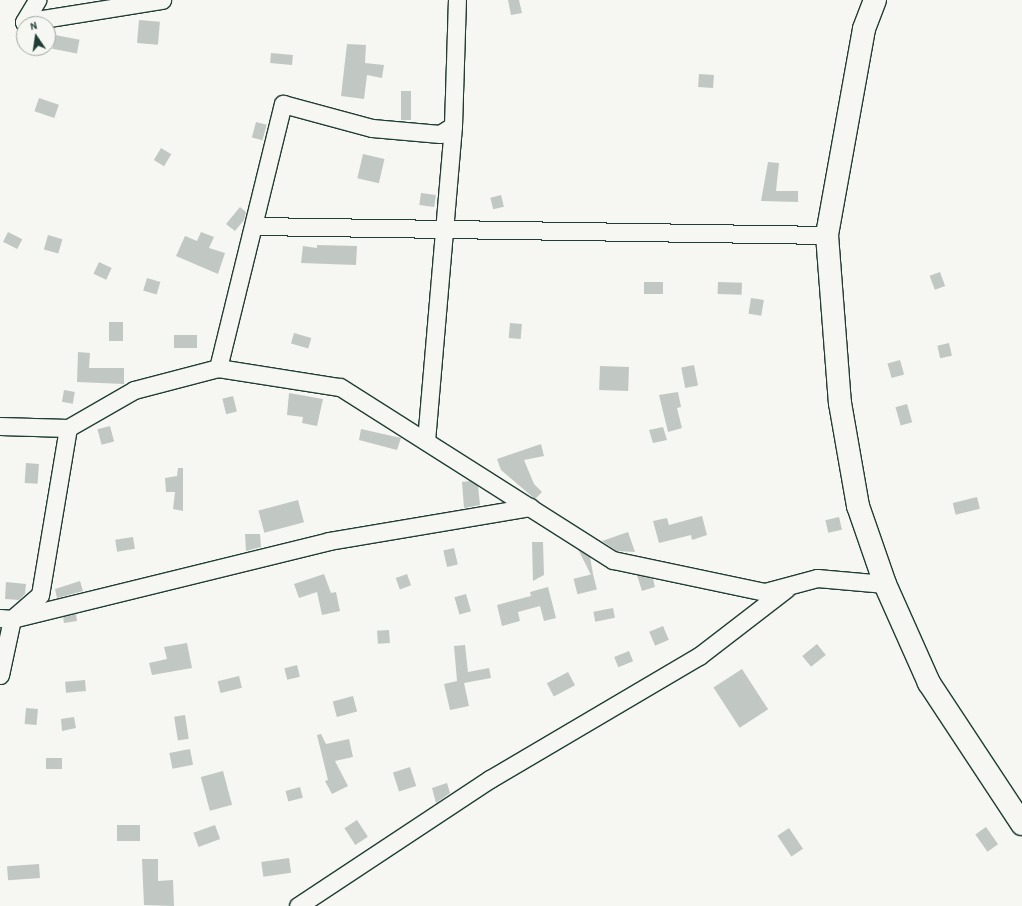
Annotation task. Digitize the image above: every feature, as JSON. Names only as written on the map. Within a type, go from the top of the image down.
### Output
[{"type":"main road","points":[[876,0],[864,29],[827,235],[840,403],[858,506],[886,584],[929,683],[1022,824]]},
{"type":"street","points":[[37,0],[24,22],[162,0]]},
{"type":"street","points":[[426,441],[446,229],[453,126],[457,0]]},
{"type":"street","points":[[218,368],[283,104],[372,128],[440,134],[453,126]]},
{"type":"street","points":[[254,226],[827,235]]},
{"type":"street","points":[[0,426],[68,428],[134,390],[218,368],[340,387],[614,560],[764,592],[817,578],[886,584]]},
{"type":"street","points":[[0,675],[6,618],[40,595],[68,428]]},
{"type":"street","points":[[6,618],[329,542],[530,507]]},
{"type":"street","points":[[298,906],[490,779],[699,656],[790,585]]},
{"type":"building","points":[[508,0],[519,0],[522,13],[511,15]]},
{"type":"building","points":[[139,20],[160,22],[158,45],[137,43]]},
{"type":"building","points":[[56,35],[80,40],[77,54],[56,49]]},
{"type":"building","points":[[347,44],[366,45],[365,63],[384,65],[382,78],[367,75],[364,99],[341,96]]},
{"type":"building","points":[[271,53],[293,55],[292,65],[270,63]]},
{"type":"building","points":[[699,74],[714,75],[713,88],[698,87]]},
{"type":"building","points":[[401,91],[411,91],[411,120],[401,120]]},
{"type":"building","points":[[39,98],[59,105],[54,118],[34,111]]},
{"type":"building","points":[[256,122],[267,125],[262,140],[252,137]]},
{"type":"building","points":[[161,148],[171,154],[164,166],[154,160]]},
{"type":"building","points":[[363,154],[384,159],[379,183],[357,178]]},
{"type":"building","points":[[768,162],[779,163],[776,191],[798,191],[798,202],[761,201]]},
{"type":"building","points":[[421,193],[436,195],[434,207],[419,205]]},
{"type":"building","points":[[501,195],[504,207],[493,209],[490,198]]},
{"type":"building","points":[[240,207],[246,212],[244,220],[235,231],[226,224]]},
{"type":"building","points":[[8,232],[22,239],[17,249],[3,242]]},
{"type":"building","points":[[201,232],[214,237],[209,248],[225,253],[218,274],[176,256],[185,236],[197,241]]},
{"type":"building","points":[[48,235],[62,239],[58,254],[44,249]]},
{"type":"building","points":[[317,245],[357,246],[356,265],[301,263],[303,246],[317,248]]},
{"type":"building","points":[[99,262],[112,268],[106,280],[94,274]]},
{"type":"building","points":[[940,272],[945,286],[935,290],[930,276]]},
{"type":"building","points":[[147,278],[160,282],[157,295],[143,290]]},
{"type":"building","points":[[644,282],[663,282],[663,294],[644,294]]},
{"type":"building","points":[[718,282],[742,283],[742,295],[718,294]]},
{"type":"building","points":[[751,298],[764,300],[761,316],[748,314]]},
{"type":"building","points":[[109,322],[123,322],[123,341],[109,341]]},
{"type":"building","points":[[510,323],[522,324],[521,339],[509,338]]},
{"type":"building","points":[[294,333],[311,338],[308,349],[291,344]]},
{"type":"building","points":[[174,335],[197,335],[197,348],[174,348]]},
{"type":"building","points":[[949,343],[952,356],[940,358],[937,346]]},
{"type":"building","points":[[78,352],[90,353],[89,368],[124,368],[124,384],[77,382]]},
{"type":"building","points":[[900,360],[904,374],[892,378],[888,364]]},
{"type":"building","points":[[694,365],[698,386],[685,388],[681,367]]},
{"type":"building","points":[[600,366],[629,367],[628,391],[599,390]]},
{"type":"building","points":[[64,390],[75,392],[73,404],[62,402]]},
{"type":"building","points":[[678,392],[681,407],[677,408],[682,428],[668,432],[659,395]]},
{"type":"building","points":[[289,393],[323,399],[317,426],[302,423],[303,417],[287,415]]},
{"type":"building","points":[[233,396],[237,412],[226,414],[222,399]]},
{"type":"building","points":[[907,404],[912,422],[901,426],[895,407]]},
{"type":"building","points":[[110,426],[114,441],[102,445],[97,429]]},
{"type":"building","points":[[663,427],[667,440],[653,443],[649,430]]},
{"type":"building","points":[[361,429],[401,438],[397,450],[359,440]]},
{"type":"building","points":[[541,444],[544,456],[524,460],[534,484],[542,492],[535,499],[501,470],[497,459]]},
{"type":"building","points":[[26,463],[39,464],[38,484],[25,483]]},
{"type":"building","points":[[178,468],[183,468],[183,511],[173,509],[175,492],[166,492],[165,478],[177,476]]},
{"type":"building","points":[[470,481],[478,486],[480,505],[464,508],[462,482]]},
{"type":"building","points":[[977,497],[980,509],[956,515],[953,503]]},
{"type":"building","points":[[298,500],[304,522],[264,533],[258,511]]},
{"type":"building","points":[[702,516],[707,535],[692,540],[691,535],[659,543],[653,521],[667,518],[669,525]]},
{"type":"building","points":[[839,517],[842,530],[828,533],[825,520]]},
{"type":"building","points":[[628,532],[635,552],[617,551],[602,541]]},
{"type":"building","points":[[245,534],[260,534],[261,547],[246,551]]},
{"type":"building","points":[[133,537],[135,549],[117,552],[115,540]]},
{"type":"building","points":[[532,542],[543,542],[544,575],[533,581]]},
{"type":"building","points":[[454,548],[458,565],[447,567],[443,550]]},
{"type":"building","points":[[578,549],[590,557],[593,574],[591,575]]},
{"type":"building","points":[[324,574],[331,593],[336,592],[340,611],[322,615],[317,592],[299,598],[294,584]]},
{"type":"building","points":[[407,574],[411,585],[400,589],[396,578]]},
{"type":"building","points":[[593,574],[597,590],[577,594],[574,579]]},
{"type":"building","points":[[637,575],[653,579],[655,587],[642,591]]},
{"type":"building","points":[[80,581],[83,591],[57,598],[55,589]]},
{"type":"building","points":[[6,582],[26,584],[25,594],[19,600],[5,599]]},
{"type":"building","points":[[548,587],[556,618],[544,621],[540,606],[518,612],[520,621],[502,626],[497,605],[531,596],[530,592]]},
{"type":"building","points":[[466,594],[471,611],[459,615],[454,597]]},
{"type":"building","points":[[613,608],[615,618],[595,622],[593,612]]},
{"type":"building","points":[[76,614],[77,621],[64,623],[63,617]]},
{"type":"building","points":[[663,626],[669,640],[655,646],[649,632]]},
{"type":"building","points":[[389,630],[390,643],[378,644],[377,631]]},
{"type":"building","points":[[187,643],[192,668],[152,675],[149,663],[167,659],[164,647]]},
{"type":"building","points":[[817,644],[826,655],[811,667],[802,656]]},
{"type":"building","points":[[465,645],[468,672],[489,668],[491,678],[464,683],[469,706],[450,710],[444,684],[457,681],[454,646]]},
{"type":"building","points":[[629,651],[633,661],[618,667],[614,657]]},
{"type":"building","points":[[297,665],[300,677],[287,680],[284,668]]},
{"type":"building","points":[[742,669],[768,709],[740,728],[713,688]]},
{"type":"building","points":[[568,672],[575,685],[554,697],[547,683]]},
{"type":"building","points":[[239,676],[242,688],[221,693],[218,681]]},
{"type":"building","points":[[85,680],[86,691],[66,693],[65,682]]},
{"type":"building","points":[[353,696],[357,711],[337,717],[333,701]]},
{"type":"building","points":[[26,708],[38,709],[37,725],[25,724]]},
{"type":"building","points":[[185,715],[189,739],[178,740],[174,717]]},
{"type":"building","points":[[74,717],[76,728],[62,731],[61,719]]},
{"type":"building","points":[[321,734],[326,744],[349,739],[353,757],[335,761],[348,786],[332,794],[325,781],[328,780],[317,735]]},
{"type":"building","points":[[190,749],[193,765],[172,769],[169,753]]},
{"type":"building","points":[[46,758],[62,758],[62,769],[46,769]]},
{"type":"building","points":[[410,767],[416,786],[399,792],[393,773]]},
{"type":"building","points":[[223,771],[232,805],[210,811],[201,777]]},
{"type":"building","points":[[447,783],[450,793],[436,803],[432,788]]},
{"type":"building","points":[[300,787],[303,798],[288,802],[286,791]]},
{"type":"building","points":[[357,820],[368,837],[355,845],[344,828]]},
{"type":"building","points":[[117,825],[140,825],[140,841],[117,841]]},
{"type":"building","points":[[215,825],[220,839],[199,847],[193,833]]},
{"type":"building","points":[[986,827],[998,844],[987,852],[975,834]]},
{"type":"building","points":[[789,828],[803,849],[791,857],[777,836]]},
{"type":"building","points":[[289,858],[291,873],[263,877],[261,862]]},
{"type":"building","points":[[142,859],[158,859],[158,881],[173,880],[174,906],[144,905]]},
{"type":"building","points":[[39,864],[40,878],[8,880],[7,866]]}]
